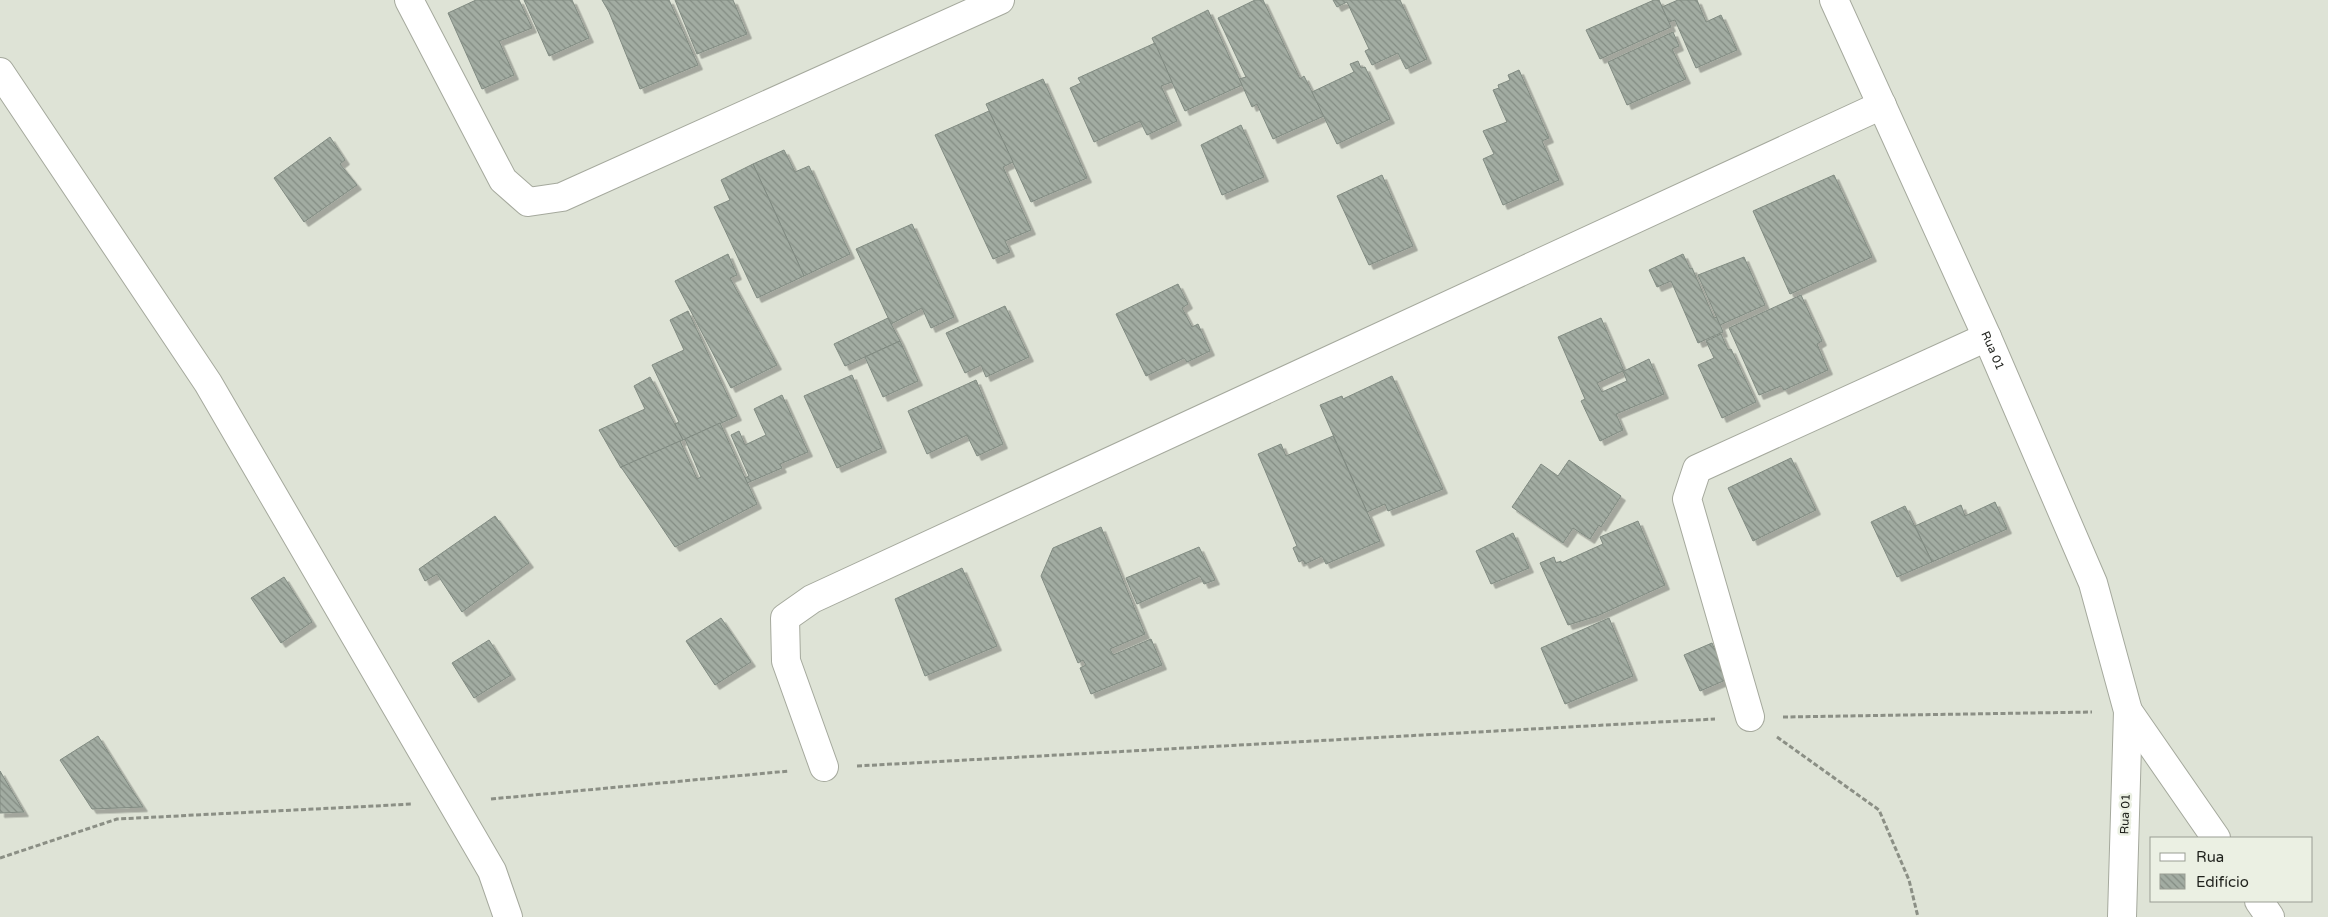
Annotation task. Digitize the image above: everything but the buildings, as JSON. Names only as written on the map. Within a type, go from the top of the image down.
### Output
[{"type":"street","points":[[409,0],[503,180],[528,202],[562,197],[1000,0]]},
{"type":"street","name":"Rua 01","points":[[1834,0],[1987,337],[2092,584],[2128,711],[2122,917]]},
{"type":"street","points":[[0,72],[208,383],[492,871],[508,917]]},
{"type":"street","points":[[824,767],[786,661],[785,618],[812,599],[1882,105]]},
{"type":"street","points":[[1750,717],[1687,499],[1697,469],[1987,337]]},
{"type":"street","name":"Rua 01","points":[[2128,711],[2215,837]]},
{"type":"street","points":[[2260,902],[2270,917]]},
{"type":"path","points":[[0,858],[116,819],[452,802],[824,767],[1750,717],[2128,711]]},
{"type":"path","points":[[1750,717],[1879,810],[1910,880],[1918,917]]}]
